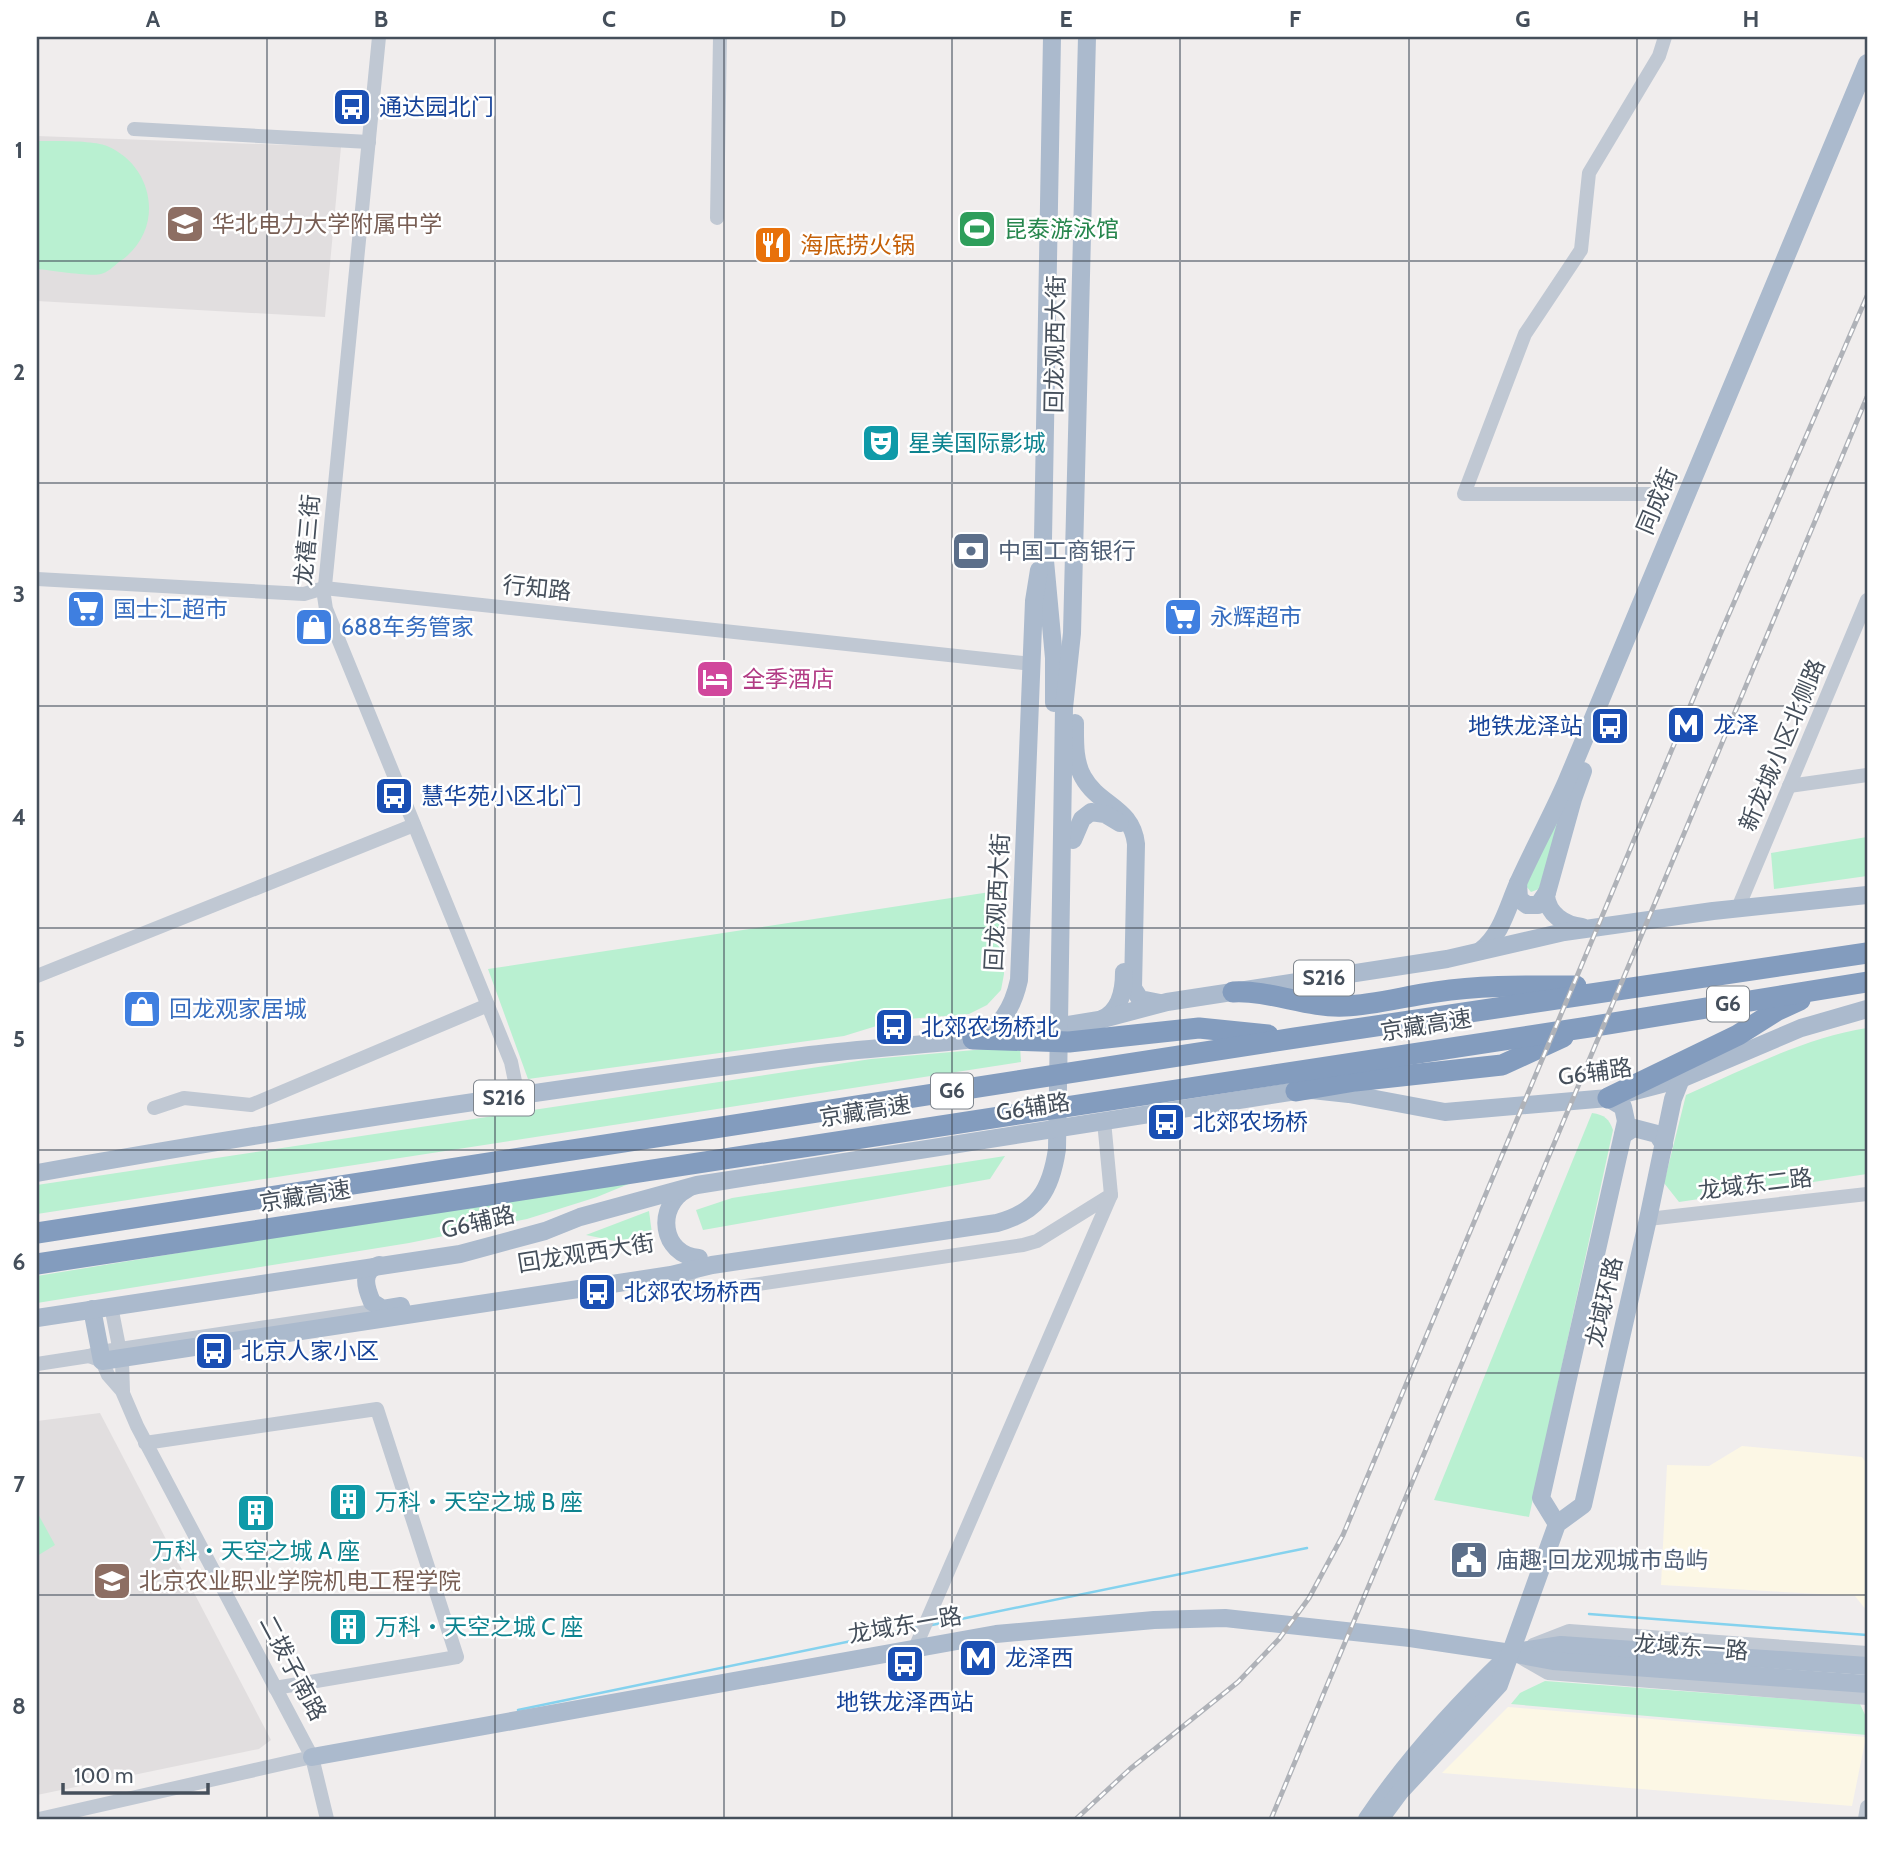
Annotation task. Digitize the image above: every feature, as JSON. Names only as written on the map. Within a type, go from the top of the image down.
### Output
[{"type":"highway","name":"京藏高速","points":[[37,1233],[1295,1038],[1867,953]]},
{"type":"highway","name":"京藏高速","points":[[37,1264],[1867,982]]},
{"type":"highway","points":[[1233,992],[1258,993],[1318,1005],[1347,1006],[1494,985],[1648,986]]},
{"type":"highway","points":[[1608,1098],[1738,1035],[1776,1011],[1825,989]]},
{"type":"highway","points":[[1296,1091],[1355,1081],[1502,1065],[1588,1027]]},
{"type":"highway","points":[[973,1039],[1069,1042],[1199,1028],[1295,1038]]},
{"type":"main road","name":"回龙观西大街","points":[[1052,37],[1043,538],[1054,658],[1059,1010]]},
{"type":"main road","name":"回龙观西大街","points":[[1059,1010],[1064,708],[1072,633],[1087,37]]},
{"type":"main road","name":"同成街","points":[[1480,951],[1498,930],[1566,783],[1867,63]]},
{"type":"main road","name":"同成街","points":[[1547,892],[1580,779],[1867,93]]},
{"type":"main road","name":"回龙观西大街","points":[[973,1039],[989,1033],[999,1024],[1013,1000],[1019,980],[1034,601],[1043,538]]},
{"type":"main road","points":[[1072,633],[1078,765],[1085,780],[1096,793],[1128,820],[1135,837],[1133,991],[1148,1002],[1167,1002]]},
{"type":"main road","name":"回龙观西大街","points":[[1059,1010],[1073,840],[1069,724],[1070,653]]},
{"type":"main road","points":[[1073,840],[1082,819],[1095,812],[1115,819],[1123,828],[1127,841],[1124,987],[1113,1012],[1099,1020]]},
{"type":"main road","points":[[1519,880],[1517,894],[1522,903],[1538,905],[1547,892]]},
{"type":"main road","points":[[1547,892],[1547,903],[1557,916],[1577,927],[1589,928]]},
{"type":"main road","name":"S216","points":[[37,1173],[161,1150],[518,1096],[810,1055],[1047,1030],[1167,1002],[1409,965],[1545,935],[1738,908],[1867,895]]},
{"type":"main road","name":"G6辅路","points":[[37,1318],[460,1254],[697,1185],[1296,1091],[1349,1094],[1445,1112],[1608,1098],[1681,1079],[1801,1028],[1867,1009]]},
{"type":"main road","points":[[1057,1140],[1059,1010]]},
{"type":"main road","name":"龙域环路","points":[[1608,1098],[1618,1101],[1625,1110],[1626,1121],[1541,1498],[1557,1524],[1583,1505],[1674,1095],[1681,1079]]},
{"type":"main road","points":[[1623,1135],[1634,1128],[1657,1134],[1664,1145]]},
{"type":"main road","name":"回龙观西大街","points":[[387,1309],[1003,1212],[1020,1204],[1034,1190],[1057,1140]]},
{"type":"main road","name":"回龙观西大街","points":[[97,1356],[671,1275],[712,1265],[1008,1220],[1031,1208],[1043,1195],[1054,1169],[1057,1140]]},
{"type":"main road","points":[[697,1185],[689,1190],[680,1203],[675,1227],[680,1240],[690,1249],[707,1257]]},
{"type":"main road","points":[[379,1265],[368,1271],[366,1286],[372,1302],[387,1309]]},
{"type":"main road","name":"二拨子南路","points":[[92,1309],[97,1356]]},
{"type":"main road","points":[[1380,1819],[1400,1792],[1499,1685],[1557,1524]]},
{"type":"main road","name":"龙域东一路","points":[[312,1757],[996,1634],[1154,1620],[1225,1618],[1410,1638],[1553,1661],[1867,1684]]},
{"type":"main road","name":"龙域东一路","points":[[1511,1653],[1561,1645],[1867,1666]]},
{"type":"main road","points":[[1367,1819],[1390,1784],[1480,1683],[1511,1653]]},
{"type":"street","name":"龙禧三街","points":[[379,37],[324,588],[326,609],[488,1005],[513,1070],[518,1096]]},
{"type":"street","points":[[717,218],[720,37]]},
{"type":"street","points":[[1650,494],[1464,494],[1525,334],[1581,250],[1588,173],[1659,57],[1665,37]]},
{"type":"street","points":[[134,129],[369,142]]},
{"type":"street","name":"行知路","points":[[37,579],[304,594],[324,588],[1032,664]]},
{"type":"street","name":"新龙城小区北侧路","points":[[1738,908],[1867,600]]},
{"type":"street","points":[[1789,786],[1867,775]]},
{"type":"street","points":[[37,976],[414,825]]},
{"type":"street","points":[[154,1108],[184,1098],[251,1105],[488,1005]]},
{"type":"street","points":[[915,1648],[1111,1195],[1104,1121]]},
{"type":"street","name":"龙域东二路","points":[[1648,1219],[1867,1194]]},
{"type":"street","name":"回龙观西大街","points":[[671,1275],[703,1288],[718,1290],[1023,1245],[1037,1241],[1111,1195]]},
{"type":"street","name":"二拨子南路","points":[[111,1306],[124,1396]]},
{"type":"street","name":"回龙观西大街","points":[[120,1354],[387,1309]]},
{"type":"street","name":"回龙观西大街","points":[[37,1364],[97,1356]]},
{"type":"street","name":"二拨子南路","points":[[97,1356],[107,1375],[124,1396],[145,1443],[312,1757],[327,1819]]},
{"type":"street","points":[[145,1443],[377,1409],[457,1657],[275,1688]]},
{"type":"street","points":[[1511,1653],[1569,1631],[1867,1653]]},
{"type":"street","points":[[1511,1653],[1548,1673],[1867,1698]]},
{"type":"street","points":[[39,1819],[312,1757]]},
{"type":"street","points":[[1865,1819],[1867,1807]]},
{"type":"shaded area","name":"华北电力大学附属中学","points":[[37,136],[341,147],[325,317],[37,301]]},
{"type":"shaded area","name":"北京农业职业学院机电工程学院","points":[[100,1413],[271,1740],[259,1749],[37,1795],[37,1421]]},
{"type":"shaded area","points":[[1742,1446],[1862,1457],[1867,1464],[1867,1611],[1855,1596],[1661,1585],[1667,1465],[1709,1466]]},
{"type":"shaded area","points":[[1508,1707],[1866,1737],[1852,1806],[1442,1773]]},
{"type":"green space","points":[[37,141],[83,142],[107,146],[123,156],[136,169],[144,184],[149,201],[143,234],[134,249],[106,272],[89,275],[37,269]]},
{"type":"green space","points":[[1566,798],[1539,889],[1531,892],[1526,886]]},
{"type":"green space","points":[[1867,837],[1867,876],[1774,889],[1771,853]]},
{"type":"green space","points":[[1003,890],[1004,974],[1001,990],[987,1005],[969,1014],[896,1020],[844,1036],[528,1079],[488,969]]},
{"type":"green space","points":[[1867,1028],[1867,1174],[1679,1202],[1664,1183],[1686,1095],[1798,1047]]},
{"type":"green space","points":[[1020,1046],[1021,1062],[37,1214],[37,1185],[871,1059]]},
{"type":"green space","points":[[1592,1113],[1606,1118],[1613,1130],[1529,1517],[1434,1500]]},
{"type":"green space","points":[[1005,1156],[990,1179],[703,1230],[696,1210],[732,1198]]},
{"type":"green space","points":[[648,1176],[597,1197],[527,1219],[409,1243],[37,1303],[37,1276]]},
{"type":"green space","points":[[649,1211],[654,1249],[586,1235]]},
{"type":"green space","points":[[37,1512],[55,1545],[37,1556]]},
{"type":"green space","points":[[1545,1681],[1860,1704],[1867,1719],[1867,1735],[1511,1704],[1520,1693]]},
{"type":"waterway","points":[[932,1625],[1307,1548]]},
{"type":"waterway","points":[[1589,1614],[1867,1635]]},
{"type":"waterway","points":[[518,1710],[919,1627]]},
{"type":"railway","points":[[1076,1819],[1130,1769],[1238,1682],[1279,1639],[1309,1598],[1343,1535],[1719,637],[1867,296]]},
{"type":"railway","points":[[1271,1819],[1867,397]]},
{"type":"place","name":"通达园北门","points":[[352,107]]},
{"type":"place","name":"华北电力大学附属中学","points":[[185,224]]},
{"type":"place","name":"昆泰游泳馆","points":[[977,229]]},
{"type":"place","name":"海底捞火锅","points":[[773,245]]},
{"type":"place","name":"星美国际影城","points":[[881,443]]},
{"type":"place","name":"中国工商银行","points":[[971,551]]},
{"type":"place","name":"国士汇超市","points":[[86,609]]},
{"type":"place","name":"永辉超市","points":[[1183,617]]},
{"type":"place","name":"688车务管家","points":[[314,627]]},
{"type":"place","name":"全季酒店","points":[[715,679]]},
{"type":"place","name":"龙泽","points":[[1686,725]]},
{"type":"place","name":"地铁龙泽站","points":[[1610,726]]},
{"type":"place","name":"慧华苑小区北门","points":[[394,796]]},
{"type":"place","name":"回龙观家居城","points":[[142,1009]]},
{"type":"place","name":"北郊农场桥北","points":[[894,1027]]},
{"type":"place","name":"北郊农场桥","points":[[1166,1122]]},
{"type":"place","name":"北郊农场桥西","points":[[597,1292]]},
{"type":"place","name":"北京人家小区","points":[[214,1351]]},
{"type":"place","name":"万科・天空之城 B 座","points":[[348,1502]]},
{"type":"place","name":"万科・天空之城 A 座","points":[[256,1513]]},
{"type":"place","name":"庙趣·回龙观城市岛屿","points":[[1469,1560]]},
{"type":"place","name":"北京农业职业学院机电工程学院","points":[[112,1581]]},
{"type":"place","name":"万科・天空之城 C 座","points":[[348,1627]]},
{"type":"place","name":"龙泽西","points":[[978,1658]]},
{"type":"place","name":"地铁龙泽西站","points":[[905,1664]]}]
